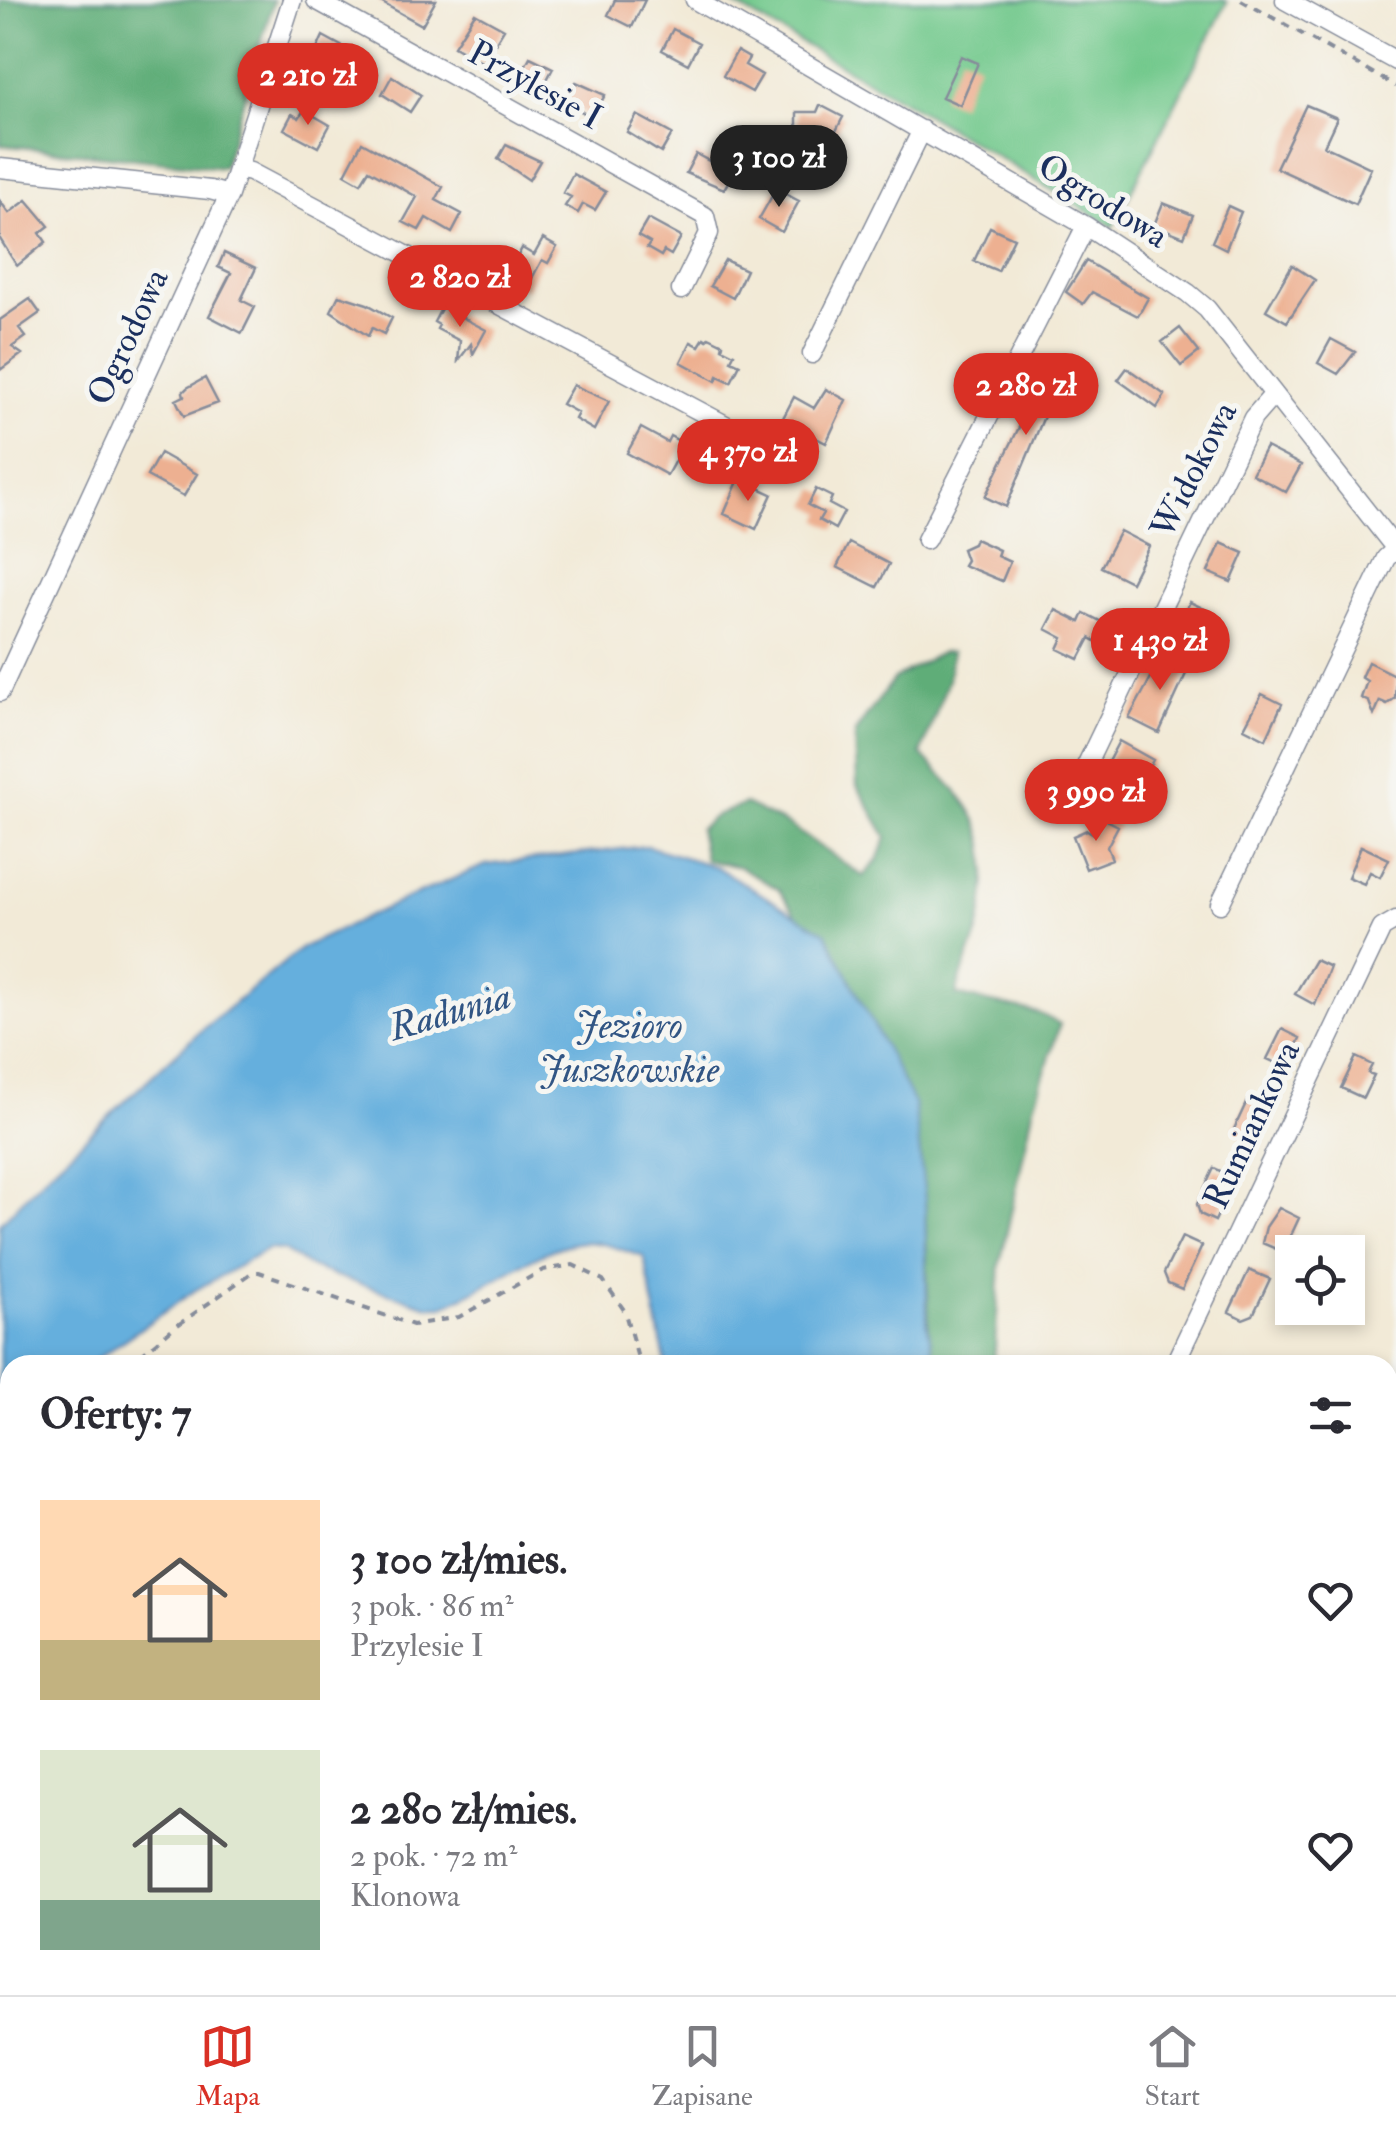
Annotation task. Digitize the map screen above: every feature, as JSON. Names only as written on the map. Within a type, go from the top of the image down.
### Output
[{"type":"street","name":"Ogrodowa","points":[[0,692],[229,195],[292,0]]},
{"type":"street","name":"Przylesie I","points":[[316,0],[705,216],[710,233],[681,290]]},
{"type":"street","name":"Ogrodowa","points":[[696,0],[1086,226],[1188,293],[1206,309],[1396,549]]},
{"type":"street","points":[[1285,0],[1396,61]]},
{"type":"street","points":[[812,354],[922,130]]},
{"type":"street","points":[[0,168],[229,195]]},
{"type":"street","points":[[238,169],[736,430]]},
{"type":"street","points":[[926,540],[1086,226]]},
{"type":"street","name":"Widokowa","points":[[1072,795],[1253,418],[1274,394]]},
{"type":"street","points":[[1220,904],[1386,558],[1396,549]]},
{"type":"street","points":[[0,645],[20,653]]},
{"type":"street","name":"Rumiankowa","points":[[1179,1355],[1382,928],[1396,920]]},
{"type":"path","points":[[1241,0],[1396,86]]},
{"type":"path","points":[[140,1355],[252,1272],[414,1325],[460,1317],[543,1270],[573,1265],[603,1280],[624,1310],[637,1355]]},
{"type":"green space","points":[[0,0],[274,0],[223,168],[0,145]]},
{"type":"green space","points":[[726,0],[1227,2],[1113,227],[928,115]]},
{"type":"green space","points":[[942,652],[952,652],[948,680],[921,754],[971,811],[984,845],[985,888],[979,928],[956,995],[1038,1013],[1060,1024],[1034,1106],[1000,1265],[995,1355],[933,1355],[925,1200],[914,1104],[826,933],[799,918],[778,889],[740,867],[705,860],[699,829],[716,815],[745,804],[789,825],[863,876],[878,860],[887,837],[857,786],[855,732],[894,679]]},
{"type":"water","name":"Jezioro Juszkowskie","points":[[647,846],[716,867],[826,933],[914,1104],[925,1200],[927,1323],[933,1355],[664,1355],[644,1257],[582,1242],[548,1251],[443,1306],[429,1306],[335,1276],[283,1250],[268,1249],[194,1291],[102,1355],[0,1355],[0,1224],[48,1173],[197,1034],[303,947],[486,865]]},
{"type":"building","points":[[377,0],[436,0],[422,25]]},
{"type":"building","points":[[615,0],[645,0],[632,27],[608,15]]},
{"type":"building","points":[[475,13],[504,29],[483,63],[454,46]]},
{"type":"building","points":[[673,29],[699,43],[688,64],[662,50]]},
{"type":"building","points":[[323,36],[345,48],[336,76],[328,74],[322,83],[306,74]]},
{"type":"building","points":[[737,51],[749,58],[745,65],[762,75],[752,92],[723,76]]},
{"type":"building","points":[[961,56],[978,63],[960,105],[942,97]]},
{"type":"building","points":[[530,57],[553,68],[539,95],[518,79]]},
{"type":"building","points":[[392,76],[421,95],[410,112],[382,94]]},
{"type":"building","points":[[576,82],[605,95],[592,118],[565,101]]},
{"type":"building","points":[[820,105],[843,117],[828,147],[797,131],[797,112],[817,112]]},
{"type":"building","points":[[1306,105],[1337,118],[1324,146],[1371,168],[1355,204],[1276,168]]},
{"type":"building","points":[[304,110],[330,125],[318,147],[284,129],[292,114],[299,118]]},
{"type":"building","points":[[637,115],[672,134],[661,153],[627,132]]},
{"type":"building","points":[[362,142],[443,187],[436,200],[462,214],[452,233],[426,218],[419,230],[403,222],[417,197],[369,170],[361,183],[345,174]]},
{"type":"building","points":[[506,145],[540,161],[529,180],[498,159]]},
{"type":"building","points":[[696,154],[711,162],[714,157],[736,169],[724,189],[686,173]]},
{"type":"building","points":[[573,174],[606,192],[595,210],[583,204],[578,213],[565,206],[571,197],[563,193]]},
{"type":"building","points":[[776,189],[799,201],[782,232],[759,219]]},
{"type":"building","points":[[27,200],[49,226],[40,233],[46,242],[17,266],[0,239],[0,201],[9,213]]},
{"type":"building","points":[[1163,203],[1193,215],[1184,237],[1154,225]]},
{"type":"building","points":[[1228,206],[1241,212],[1226,249],[1212,242]]},
{"type":"building","points":[[648,219],[681,237],[671,255],[664,251],[661,256],[647,248],[650,243],[638,236]]},
{"type":"building","points":[[990,227],[1014,238],[998,271],[974,261]]},
{"type":"building","points":[[543,239],[557,247],[548,263],[542,260],[526,289],[506,279],[522,248],[534,255]]},
{"type":"building","points":[[224,253],[256,268],[241,300],[255,307],[242,333],[209,316],[231,273],[218,267]]},
{"type":"building","points":[[725,260],[746,270],[733,298],[710,286]]},
{"type":"building","points":[[1086,261],[1148,298],[1138,316],[1092,292],[1083,304],[1066,292]]},
{"type":"building","points":[[1292,265],[1315,280],[1287,322],[1266,310]]},
{"type":"building","points":[[339,295],[392,318],[384,334],[372,328],[368,336],[331,311]]},
{"type":"building","points":[[30,299],[40,313],[19,328],[26,337],[12,347],[22,354],[0,370],[0,320]]},
{"type":"building","points":[[442,307],[486,330],[473,354],[471,344],[458,361],[460,341],[437,329],[439,325],[434,322]]},
{"type":"building","points":[[1180,328],[1199,352],[1181,366],[1162,342]]},
{"type":"building","points":[[709,337],[723,344],[722,348],[734,354],[731,360],[740,364],[731,382],[718,376],[716,381],[681,362],[691,342],[699,346]]},
{"type":"building","points":[[1331,339],[1355,352],[1338,374],[1318,363]]},
{"type":"building","points":[[1127,368],[1165,395],[1157,408],[1118,380]]},
{"type":"building","points":[[1046,372],[1070,383],[1057,411],[1048,407],[1006,507],[985,497]]},
{"type":"building","points":[[205,378],[218,403],[184,416],[176,400]]},
{"type":"building","points":[[573,385],[609,401],[594,430],[575,419],[578,413],[562,404]]},
{"type":"building","points":[[826,389],[846,400],[826,443],[782,420],[794,397],[814,408]]},
{"type":"building","points":[[641,428],[667,442],[670,436],[684,444],[667,475],[627,453]]},
{"type":"building","points":[[1266,447],[1301,465],[1286,492],[1252,474]]},
{"type":"building","points":[[160,453],[197,474],[184,496],[147,476]]},
{"type":"building","points":[[739,479],[772,494],[756,529],[724,514]]},
{"type":"building","points":[[816,489],[832,497],[829,504],[844,512],[835,529],[819,520],[823,513],[808,505]]},
{"type":"building","points":[[1120,531],[1149,546],[1131,582],[1101,567]]},
{"type":"building","points":[[975,539],[999,550],[997,556],[1010,562],[1002,581],[963,565],[966,560],[962,549]]},
{"type":"building","points":[[849,543],[889,564],[877,587],[837,567]]},
{"type":"building","points":[[1221,543],[1244,553],[1231,582],[1208,572]]},
{"type":"building","points":[[1190,602],[1215,614],[1203,638],[1180,621]]},
{"type":"building","points":[[1056,610],[1080,622],[1084,613],[1110,626],[1101,644],[1090,638],[1079,659],[1058,649],[1063,638],[1046,629]]},
{"type":"building","points":[[1165,652],[1190,665],[1159,733],[1129,718]]},
{"type":"building","points":[[1368,662],[1396,676],[1395,698],[1387,704],[1380,701],[1374,715],[1369,702],[1361,698],[1367,681],[1361,677]]},
{"type":"building","points":[[1262,694],[1282,704],[1266,739],[1244,728]]},
{"type":"building","points":[[1119,741],[1153,760],[1136,791],[1102,773]]},
{"type":"building","points":[[1103,818],[1118,826],[1107,847],[1112,859],[1086,869],[1073,836],[1087,830],[1094,834]]},
{"type":"building","points":[[1361,846],[1389,859],[1380,877],[1370,872],[1364,884],[1348,877]]},
{"type":"building","points":[[1315,960],[1330,967],[1315,1005],[1295,994]]},
{"type":"building","points":[[1282,1029],[1300,1038],[1287,1068],[1267,1059]]},
{"type":"building","points":[[1356,1057],[1372,1065],[1368,1073],[1374,1075],[1363,1098],[1341,1088]]},
{"type":"building","points":[[1248,1099],[1269,1109],[1255,1138],[1242,1138],[1234,1129]]},
{"type":"building","points":[[1214,1168],[1235,1178],[1215,1221],[1200,1214],[1197,1204]]},
{"type":"building","points":[[1279,1208],[1299,1218],[1291,1235],[1275,1235],[1275,1249],[1262,1243],[1266,1227]]},
{"type":"building","points":[[1182,1237],[1202,1246],[1182,1289],[1168,1283],[1164,1273]]},
{"type":"building","points":[[1249,1270],[1270,1279],[1253,1315],[1243,1319],[1229,1312]]},
{"type":"water label","name":"Radunia","points":[[450,1012]]}]
